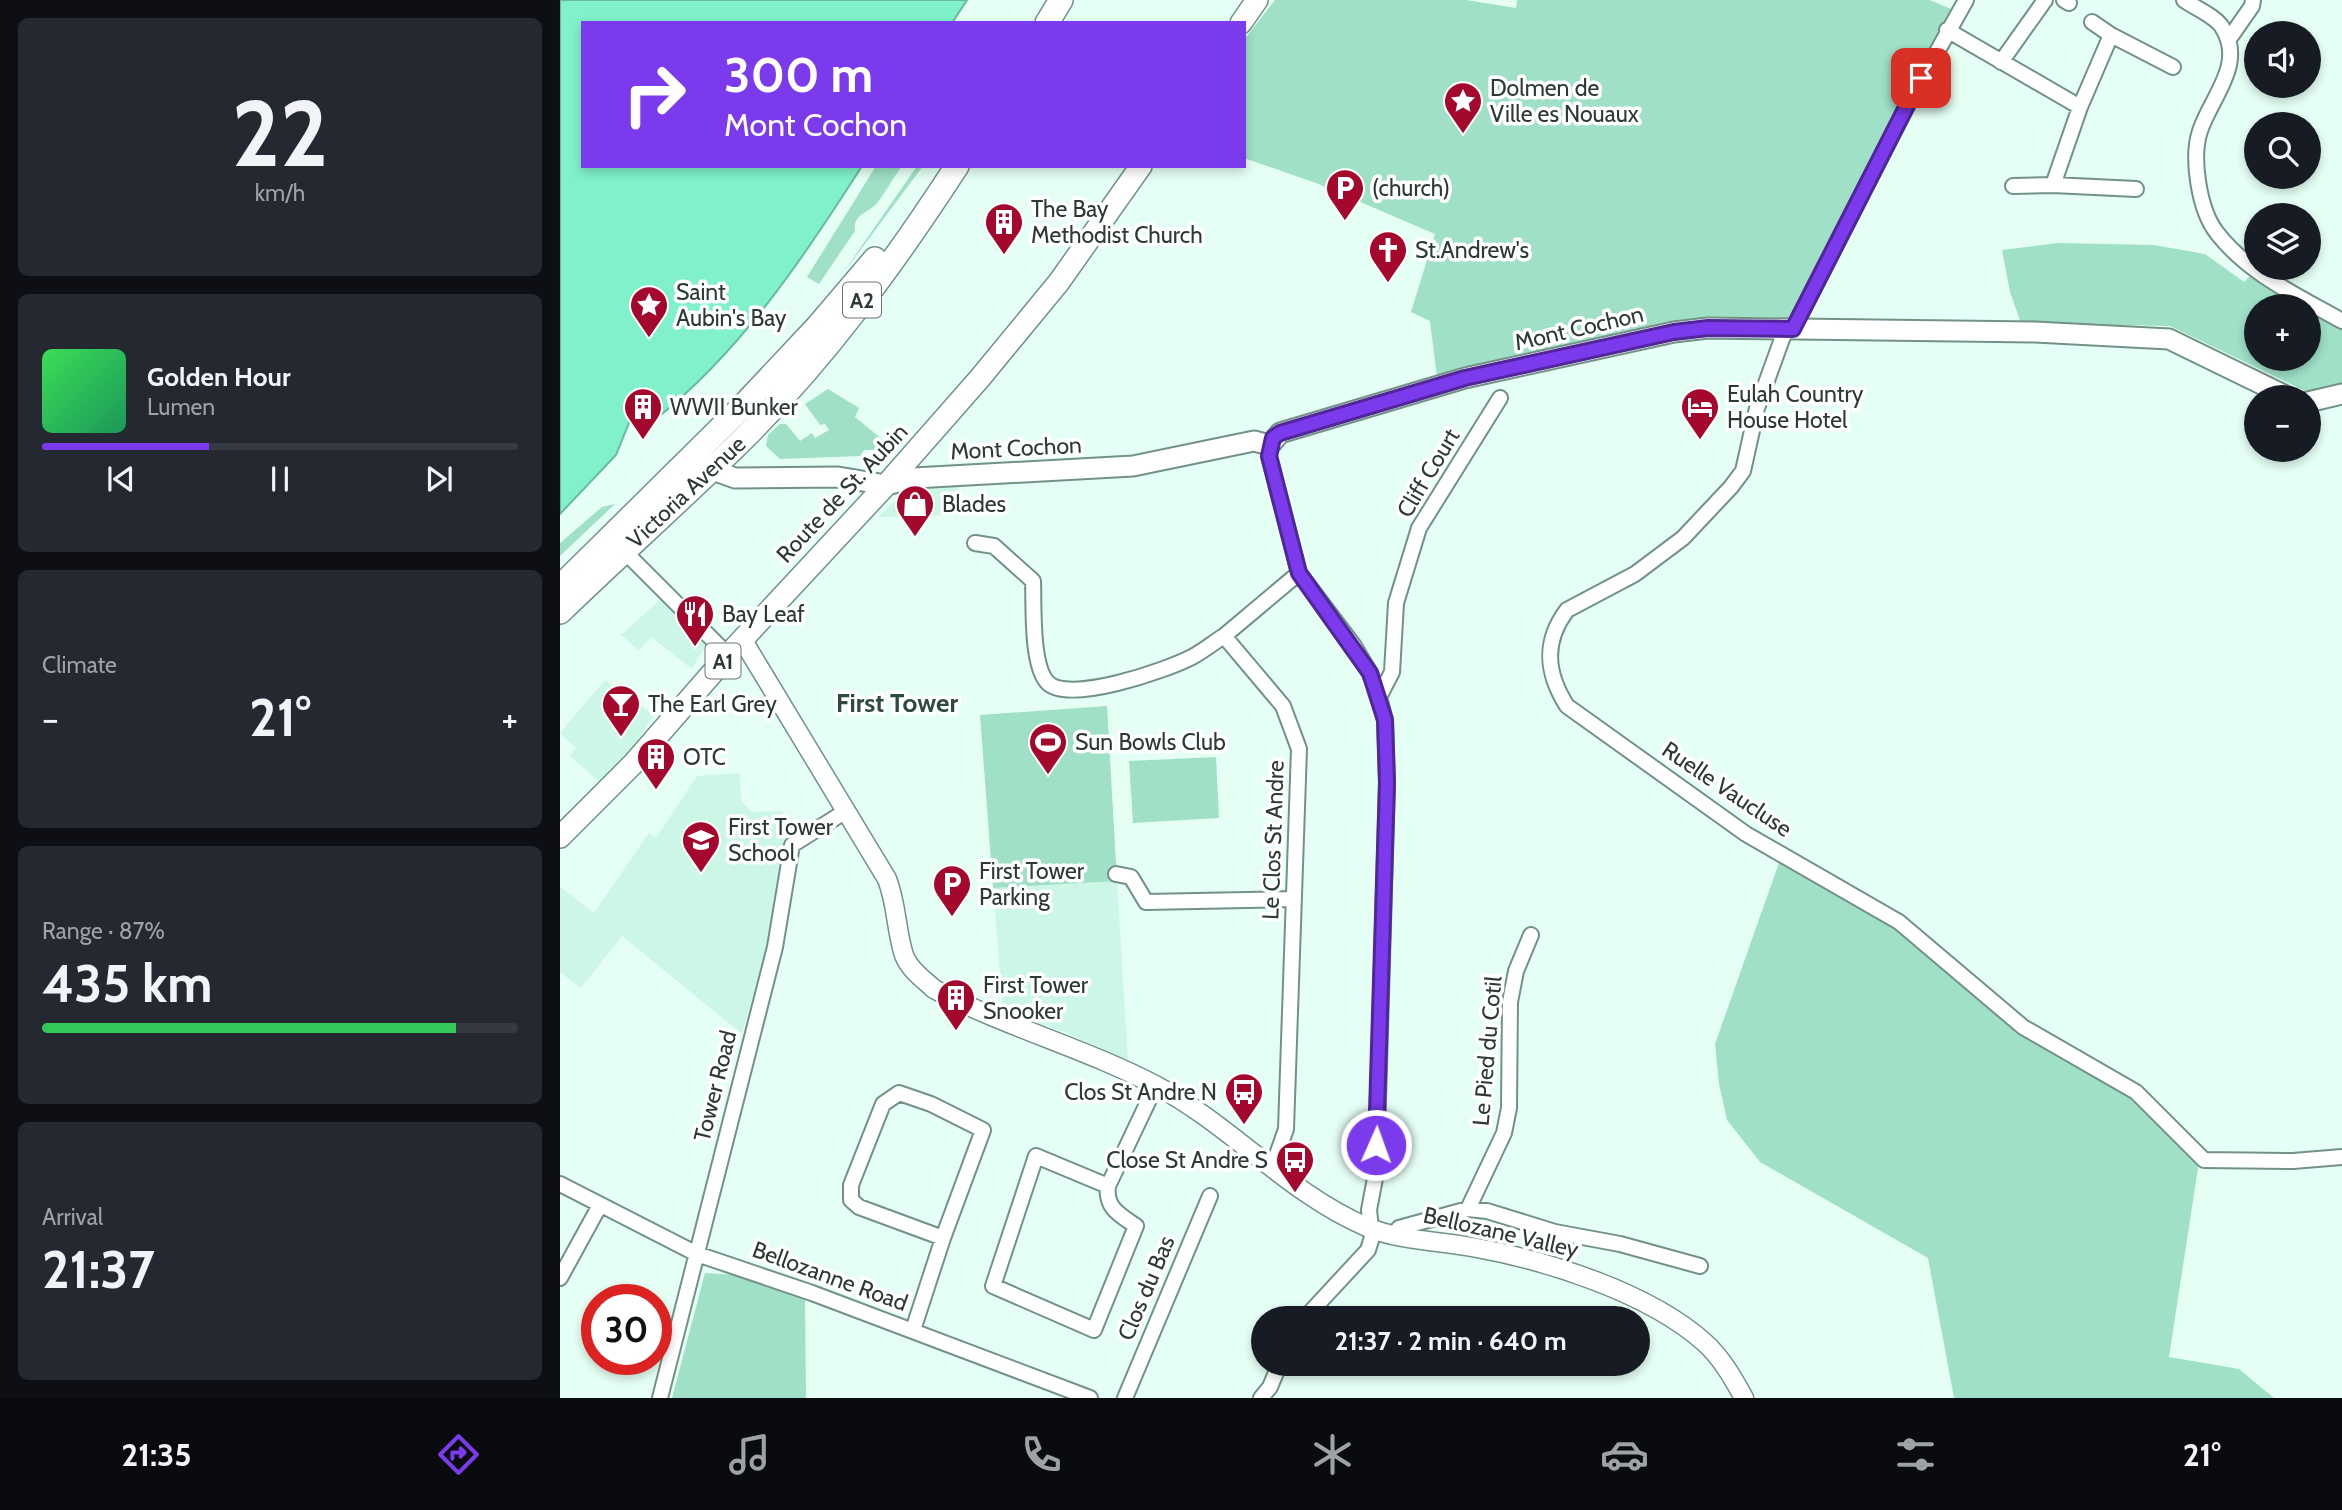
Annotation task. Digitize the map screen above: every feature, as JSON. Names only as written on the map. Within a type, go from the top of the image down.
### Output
[{"type":"highway","points":[[1032,21],[1045,0]]},
{"type":"highway","points":[[1048,21],[1061,0]]},
{"type":"highway","name":"Victoria Avenue","points":[[560,612],[624,551],[865,272],[939,168]]},
{"type":"highway","name":"Victoria Avenue","points":[[560,587],[702,462],[741,441],[804,372],[879,279],[956,168]]},
{"type":"main road","points":[[1242,21],[1257,0]]},
{"type":"main road","name":"Route de St. Aubin","points":[[560,837],[634,763],[742,639],[886,485],[980,378],[1059,282],[1140,168]]},
{"type":"main road","name":"Mont Cochon","points":[[886,485],[914,478],[1133,466],[1254,441],[1270,445],[1280,433],[1478,375],[1674,332],[1708,328],[2035,332],[2169,339],[2263,385]]},
{"type":"main road","points":[[2321,399],[2342,394]]},
{"type":"main road","points":[[702,462],[735,478],[838,477],[886,485]]},
{"type":"street","name":"Ruelle Vaucluse","points":[[1966,0],[1947,30],[1789,329],[1757,408],[1742,471],[1731,487],[1683,538],[1635,574],[1567,610],[1550,639],[1549,664],[1555,687],[1567,706],[1746,834],[1899,922],[2023,1027],[2136,1092],[2204,1160],[2293,1161],[2342,1157]]},
{"type":"street","points":[[2001,62],[2045,0]]},
{"type":"street","points":[[2183,0],[2220,24],[2229,39],[2228,76],[2200,130],[2197,153],[2204,208],[2216,232],[2253,270],[2342,321]]},
{"type":"street","points":[[2229,39],[2252,6],[2253,0]]},
{"type":"street","points":[[2092,22],[2111,35],[2173,67]]},
{"type":"street","points":[[1947,30],[2080,107]]},
{"type":"street","points":[[2053,185],[2080,107],[2111,35]]},
{"type":"street","points":[[2012,186],[2136,189]]},
{"type":"street","name":"Cliff Court","points":[[1379,697],[1392,672],[1396,604],[1419,528],[1500,398]]},
{"type":"street","points":[[1270,445],[1269,456],[1299,573],[1354,646],[1370,673],[1385,720],[1387,783],[1376,1173],[1369,1228],[1372,1237],[1368,1250],[1316,1306]]},
{"type":"street","points":[[975,543],[994,545],[1032,581],[1039,669],[1048,683],[1060,689],[1120,683],[1190,658],[1224,636],[1299,573]]},
{"type":"street","points":[[624,551],[728,655]]},
{"type":"street","name":"Le Clos St Andre","points":[[1224,636],[1283,706],[1299,749],[1286,1129],[1273,1166]]},
{"type":"street","name":"Bellozane Valley","points":[[742,639],[887,879],[894,897],[904,956],[913,970],[933,989],[1156,1086],[1215,1121],[1315,1200],[1369,1228],[1480,1248],[1569,1269],[1661,1312],[1705,1342],[1730,1373],[1744,1398]]},
{"type":"street","name":"Tower Road","points":[[660,1398],[780,925],[792,845],[846,811]]},
{"type":"street","points":[[1116,874],[1131,877],[1146,902],[1294,899]]},
{"type":"street","name":"Le Pied du Cotil","points":[[1468,1209],[1504,1133],[1509,1108],[1510,1002],[1516,971],[1531,935]]},
{"type":"street","points":[[1108,1186],[1036,1156],[993,1286],[1094,1330],[1136,1226],[1112,1210],[1106,1198],[1108,1186],[1156,1086]]},
{"type":"street","points":[[913,1330],[983,1130],[931,1104],[899,1093],[883,1104],[850,1185],[851,1200],[859,1207],[943,1238]]},
{"type":"street","name":"Bellozanne Road","points":[[560,1184],[697,1254],[913,1330],[1090,1398]]},
{"type":"street","name":"Clos du Bas","points":[[1125,1398],[1210,1196]]},
{"type":"street","points":[[560,1278],[600,1205]]},
{"type":"street","points":[[1395,1234],[1399,1228],[1468,1209],[1522,1219],[1555,1232],[1620,1244],[1700,1266]]},
{"type":"street","points":[[1261,1398],[1275,1376]]},
{"type":"shaded area","name":"Saint Aubin's Bay","points":[[560,0],[967,0],[953,21],[581,21],[581,168],[861,168],[794,268],[744,332],[717,363],[657,418],[639,398],[616,455],[560,514]]},
{"type":"shaded area","name":"St.Andrew's","points":[[1275,0],[1466,0],[1516,8],[1517,0],[1930,0],[1951,9],[1791,320],[1674,322],[1437,377],[1430,321],[1411,312],[1435,234],[1316,183],[1246,159],[1246,37]]},
{"type":"shaded area","points":[[875,168],[901,168],[877,203],[856,221],[855,231],[819,284],[807,277]]},
{"type":"shaded area","points":[[916,168],[922,168],[841,276]]},
{"type":"shaded area","points":[[2058,243],[2154,245],[2205,254],[2244,282],[2262,280],[2284,294],[2244,294],[2244,362],[2170,326],[2021,323],[2010,292],[2002,250]]},
{"type":"shaded area","points":[[2321,317],[2342,330],[2342,384],[2321,388],[2321,385],[2293,385],[2263,371],[2321,371]]},
{"type":"shaded area","points":[[828,389],[859,408],[855,417],[882,439],[879,450],[864,450],[860,456],[780,459],[766,446],[768,435],[780,424],[786,424],[800,441],[812,433],[815,438],[829,430],[825,424],[820,425],[805,404]]},
{"type":"shaded area","points":[[958,484],[960,515],[879,517],[903,492]]},
{"type":"shaded area","points":[[615,504],[560,556],[560,543],[602,507]]},
{"type":"shaded area","points":[[661,599],[707,644],[692,669],[651,637],[639,650],[621,635]]},
{"type":"shaded area","name":"The Earl Grey","points":[[605,680],[654,715],[632,749],[600,782],[570,756],[576,748],[560,733]]},
{"type":"shaded area","name":"Sun Bowls Club","points":[[1107,706],[1117,881],[993,888],[980,715]]},
{"type":"shaded area","points":[[1216,757],[1219,818],[1133,823],[1129,761]]},
{"type":"shaded area","name":"First Tower School","points":[[740,773],[741,801],[752,812],[783,811],[785,842],[776,915],[742,1034],[622,936],[581,988],[560,972],[560,887],[594,913],[649,833],[656,838],[697,776]]},
{"type":"shaded area","points":[[1780,860],[1896,925],[2028,1038],[2077,1062],[2131,1097],[2199,1162],[2169,1357],[2239,1369],[2274,1398],[1954,1398],[1928,1258],[1760,1162],[1727,1120],[1719,1084],[1715,1044]]},
{"type":"shaded area","points":[[1117,881],[1128,1060],[1062,1031],[1003,1011],[993,888]]},
{"type":"shaded area","points":[[705,1273],[738,1275],[805,1298],[806,1398],[672,1398]]},
{"type":"place","name":"Dolmen de Ville es Nouaux","points":[[1463,135]]},
{"type":"place","name":"(church)","points":[[1345,222]]},
{"type":"place","name":"The Bay Methodist Church","points":[[1004,256]]},
{"type":"place","name":"St.Andrew's","points":[[1388,284]]},
{"type":"place","name":"Saint Aubin's Bay","points":[[649,339]]},
{"type":"place","name":"WWII Bunker","points":[[643,441]]},
{"type":"place","name":"Eulah Country House Hotel","points":[[1700,441]]},
{"type":"place","name":"Blades","points":[[915,538]]},
{"type":"place","name":"Bay Leaf","points":[[695,648]]},
{"type":"place","name":"The Earl Grey","points":[[621,738]]},
{"type":"place","name":"Sun Bowls Club","points":[[1048,776]]},
{"type":"place","name":"OTC","points":[[656,791]]},
{"type":"place","name":"First Tower School","points":[[701,874]]},
{"type":"place","name":"First Tower Parking","points":[[952,918]]},
{"type":"place","name":"First Tower Snooker","points":[[956,1032]]},
{"type":"place","name":"Clos St Andre N","points":[[1244,1126]]},
{"type":"place","name":"Close St Andre S","points":[[1295,1194]]},
{"type":"district","name":"First Tower","points":[[897,703]]},
{"type":"route","points":[[1376,1145],[1387,783],[1385,720],[1370,673],[1354,646],[1299,573],[1269,456],[1273,438],[1280,433],[1465,378],[1674,332],[1708,328],[1793,329],[1921,78]]}]
